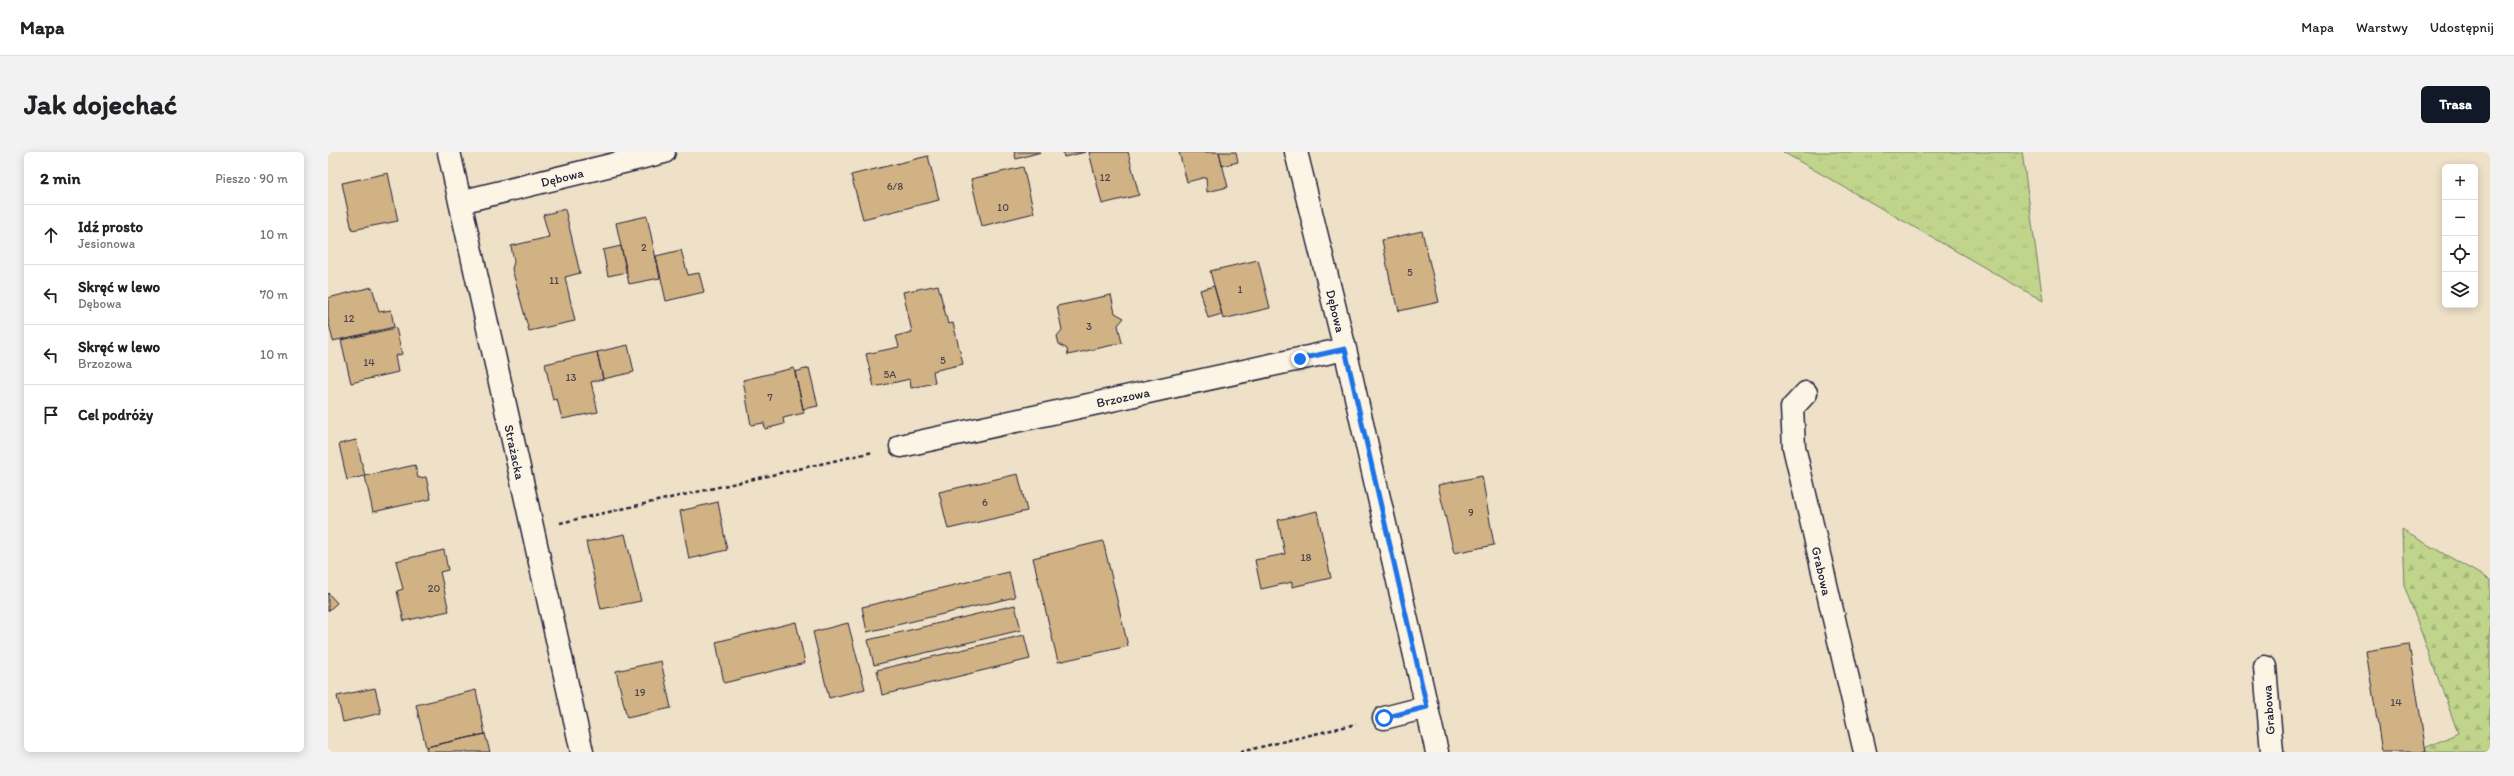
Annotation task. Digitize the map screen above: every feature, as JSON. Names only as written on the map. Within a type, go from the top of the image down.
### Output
[{"type":"street","name":"Strażacka","points":[[449,152],[582,752]]},
{"type":"street","name":"Dębowa","points":[[460,202],[664,152]]},
{"type":"street","name":"Dębowa","points":[[1296,152],[1345,349],[1437,752]]},
{"type":"street","name":"Brzozowa","points":[[901,446],[1345,349]]},
{"type":"street","name":"Grabowa","points":[[1806,393],[1792,408],[1794,447],[1865,752]]},
{"type":"street","name":"Grabowa","points":[[2265,667],[2272,752]]},
{"type":"street","points":[[1384,718],[1427,707]]},
{"type":"path","points":[[532,529],[901,446]]},
{"type":"path","points":[[1240,752],[1384,718]]},
{"type":"green space","points":[[1783,152],[2022,152],[2043,301]]},
{"type":"green space","points":[[2402,530],[2490,580],[2490,752],[2416,752],[2458,733],[2404,585]]},
{"type":"building","points":[[1014,152],[1041,152],[1016,159]]},
{"type":"building","points":[[1063,152],[1086,152],[1064,157]]},
{"type":"building","points":[[1089,152],[1128,152],[1139,195],[1102,204]]},
{"type":"building","points":[[1179,152],[1219,152],[1228,187],[1207,192],[1206,177],[1187,182]]},
{"type":"building","points":[[1219,152],[1236,152],[1238,162],[1222,166]]},
{"type":"building","points":[[928,156],[939,200],[863,219],[851,175]]},
{"type":"building","points":[[1023,167],[1034,213],[982,226],[971,179]]},
{"type":"building","points":[[388,173],[398,221],[352,230],[342,183]]},
{"type":"building","points":[[565,209],[580,273],[565,277],[575,321],[529,331],[512,269],[514,262],[511,246],[549,237],[543,215]]},
{"type":"building","points":[[647,216],[660,278],[629,284],[616,223]]},
{"type":"building","points":[[1422,231],[1439,302],[1399,311],[1395,295],[1393,295],[1382,240]]},
{"type":"building","points":[[621,246],[627,272],[608,276],[603,250]]},
{"type":"building","points":[[681,250],[688,275],[699,273],[704,292],[666,301],[656,256]]},
{"type":"building","points":[[1258,260],[1270,308],[1223,319],[1210,271]]},
{"type":"building","points":[[938,285],[948,324],[953,323],[963,364],[933,371],[935,383],[911,388],[910,379],[874,387],[866,354],[899,347],[896,336],[912,332],[903,292]]},
{"type":"building","points":[[1214,286],[1222,314],[1208,318],[1200,290]]},
{"type":"building","points":[[372,287],[379,312],[391,310],[394,327],[333,341],[328,319],[328,298]]},
{"type":"building","points":[[1111,295],[1115,313],[1124,318],[1118,325],[1122,343],[1068,355],[1067,349],[1059,344],[1057,336],[1062,330],[1057,306]]},
{"type":"building","points":[[396,328],[402,354],[395,356],[398,372],[351,383],[341,340]]},
{"type":"building","points":[[628,345],[634,372],[603,379],[597,352]]},
{"type":"building","points":[[597,352],[603,379],[591,382],[598,412],[562,419],[557,399],[553,400],[545,364]]},
{"type":"building","points":[[794,368],[804,413],[783,418],[784,424],[765,429],[764,423],[751,425],[743,380]]},
{"type":"building","points":[[809,368],[818,406],[803,409],[795,372]]},
{"type":"building","points":[[356,440],[365,476],[347,480],[339,444]]},
{"type":"building","points":[[415,465],[418,478],[426,477],[431,499],[373,512],[365,476]]},
{"type":"building","points":[[1018,474],[1027,511],[948,529],[939,492]]},
{"type":"building","points":[[1482,476],[1494,545],[1454,553],[1438,485]]},
{"type":"building","points":[[718,502],[727,550],[689,559],[680,511]]},
{"type":"building","points":[[1317,511],[1331,578],[1292,587],[1292,582],[1261,589],[1255,560],[1285,554],[1278,520]]},
{"type":"building","points":[[625,534],[641,601],[601,609],[586,542]]},
{"type":"building","points":[[1103,541],[1128,646],[1058,662],[1033,558]]},
{"type":"building","points":[[444,550],[448,570],[440,572],[449,611],[404,621],[397,591],[403,589],[396,561]]},
{"type":"building","points":[[1009,572],[1015,597],[867,632],[862,607]]},
{"type":"building","points":[[328,593],[337,603],[328,611]]},
{"type":"building","points":[[1015,605],[1021,630],[874,665],[868,640]]},
{"type":"building","points":[[796,622],[805,663],[724,683],[716,642]]},
{"type":"building","points":[[848,623],[865,689],[829,698],[813,632]]},
{"type":"building","points":[[1024,635],[1030,659],[882,695],[877,670]]},
{"type":"building","points":[[2409,644],[2426,752],[2382,752],[2366,651]]},
{"type":"building","points":[[661,661],[671,708],[627,718],[616,671]]},
{"type":"building","points":[[375,688],[381,713],[343,722],[337,696]]},
{"type":"building","points":[[476,690],[485,734],[426,747],[416,705]]},
{"type":"building","points":[[485,734],[490,752],[427,752],[426,747]]},
{"type":"route","points":[[1300,359],[1345,349],[1427,707],[1384,718]]}]
